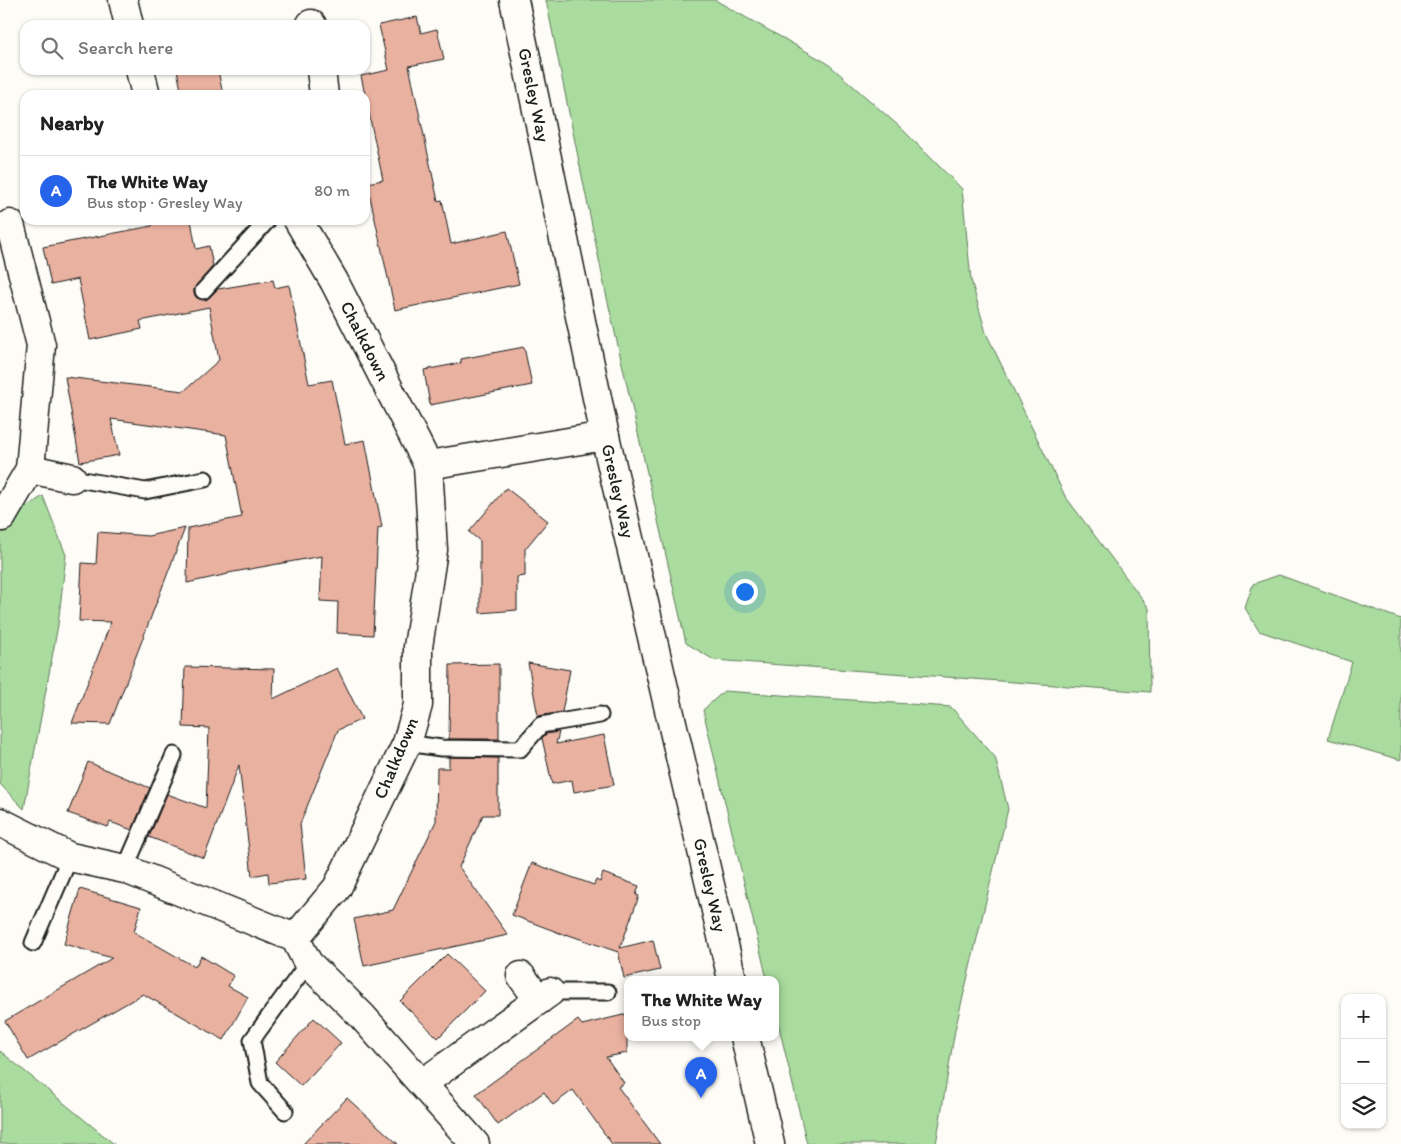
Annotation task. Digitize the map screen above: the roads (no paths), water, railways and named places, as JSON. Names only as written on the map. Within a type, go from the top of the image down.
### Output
[{"type":"street","points":[[123,0],[128,20]]},
{"type":"street","name":"Gresley Way","points":[[514,0],[605,436],[731,976]]},
{"type":"street","points":[[141,75],[145,90]]},
{"type":"street","points":[[4,507],[30,469],[41,344],[12,223]]},
{"type":"street","name":"Chalkdown","points":[[296,938],[337,888],[407,743],[418,705],[418,647],[433,550],[428,465],[334,281],[301,225]]},
{"type":"street","points":[[428,465],[605,436]]},
{"type":"street","points":[[30,469],[72,478]]},
{"type":"street","points":[[0,822],[70,856],[126,869],[296,938],[308,963],[362,1016],[475,1144]]},
{"type":"street","points":[[423,1083],[544,996],[521,976]]},
{"type":"street","points":[[746,1041],[770,1144]]},
{"type":"lane","points":[[203,291],[263,225]]},
{"type":"lane","points":[[72,478],[145,492],[205,479]]},
{"type":"lane","points":[[407,743],[441,748],[520,750],[541,725],[600,715]]},
{"type":"lane","points":[[126,869],[174,755]]},
{"type":"lane","points":[[33,942],[70,856]]},
{"type":"lane","points":[[285,1111],[260,1083],[252,1040],[308,963]]},
{"type":"lane","points":[[544,996],[608,992]]},
{"type":"place","name":"The White Way","points":[[701,1098]]}]
